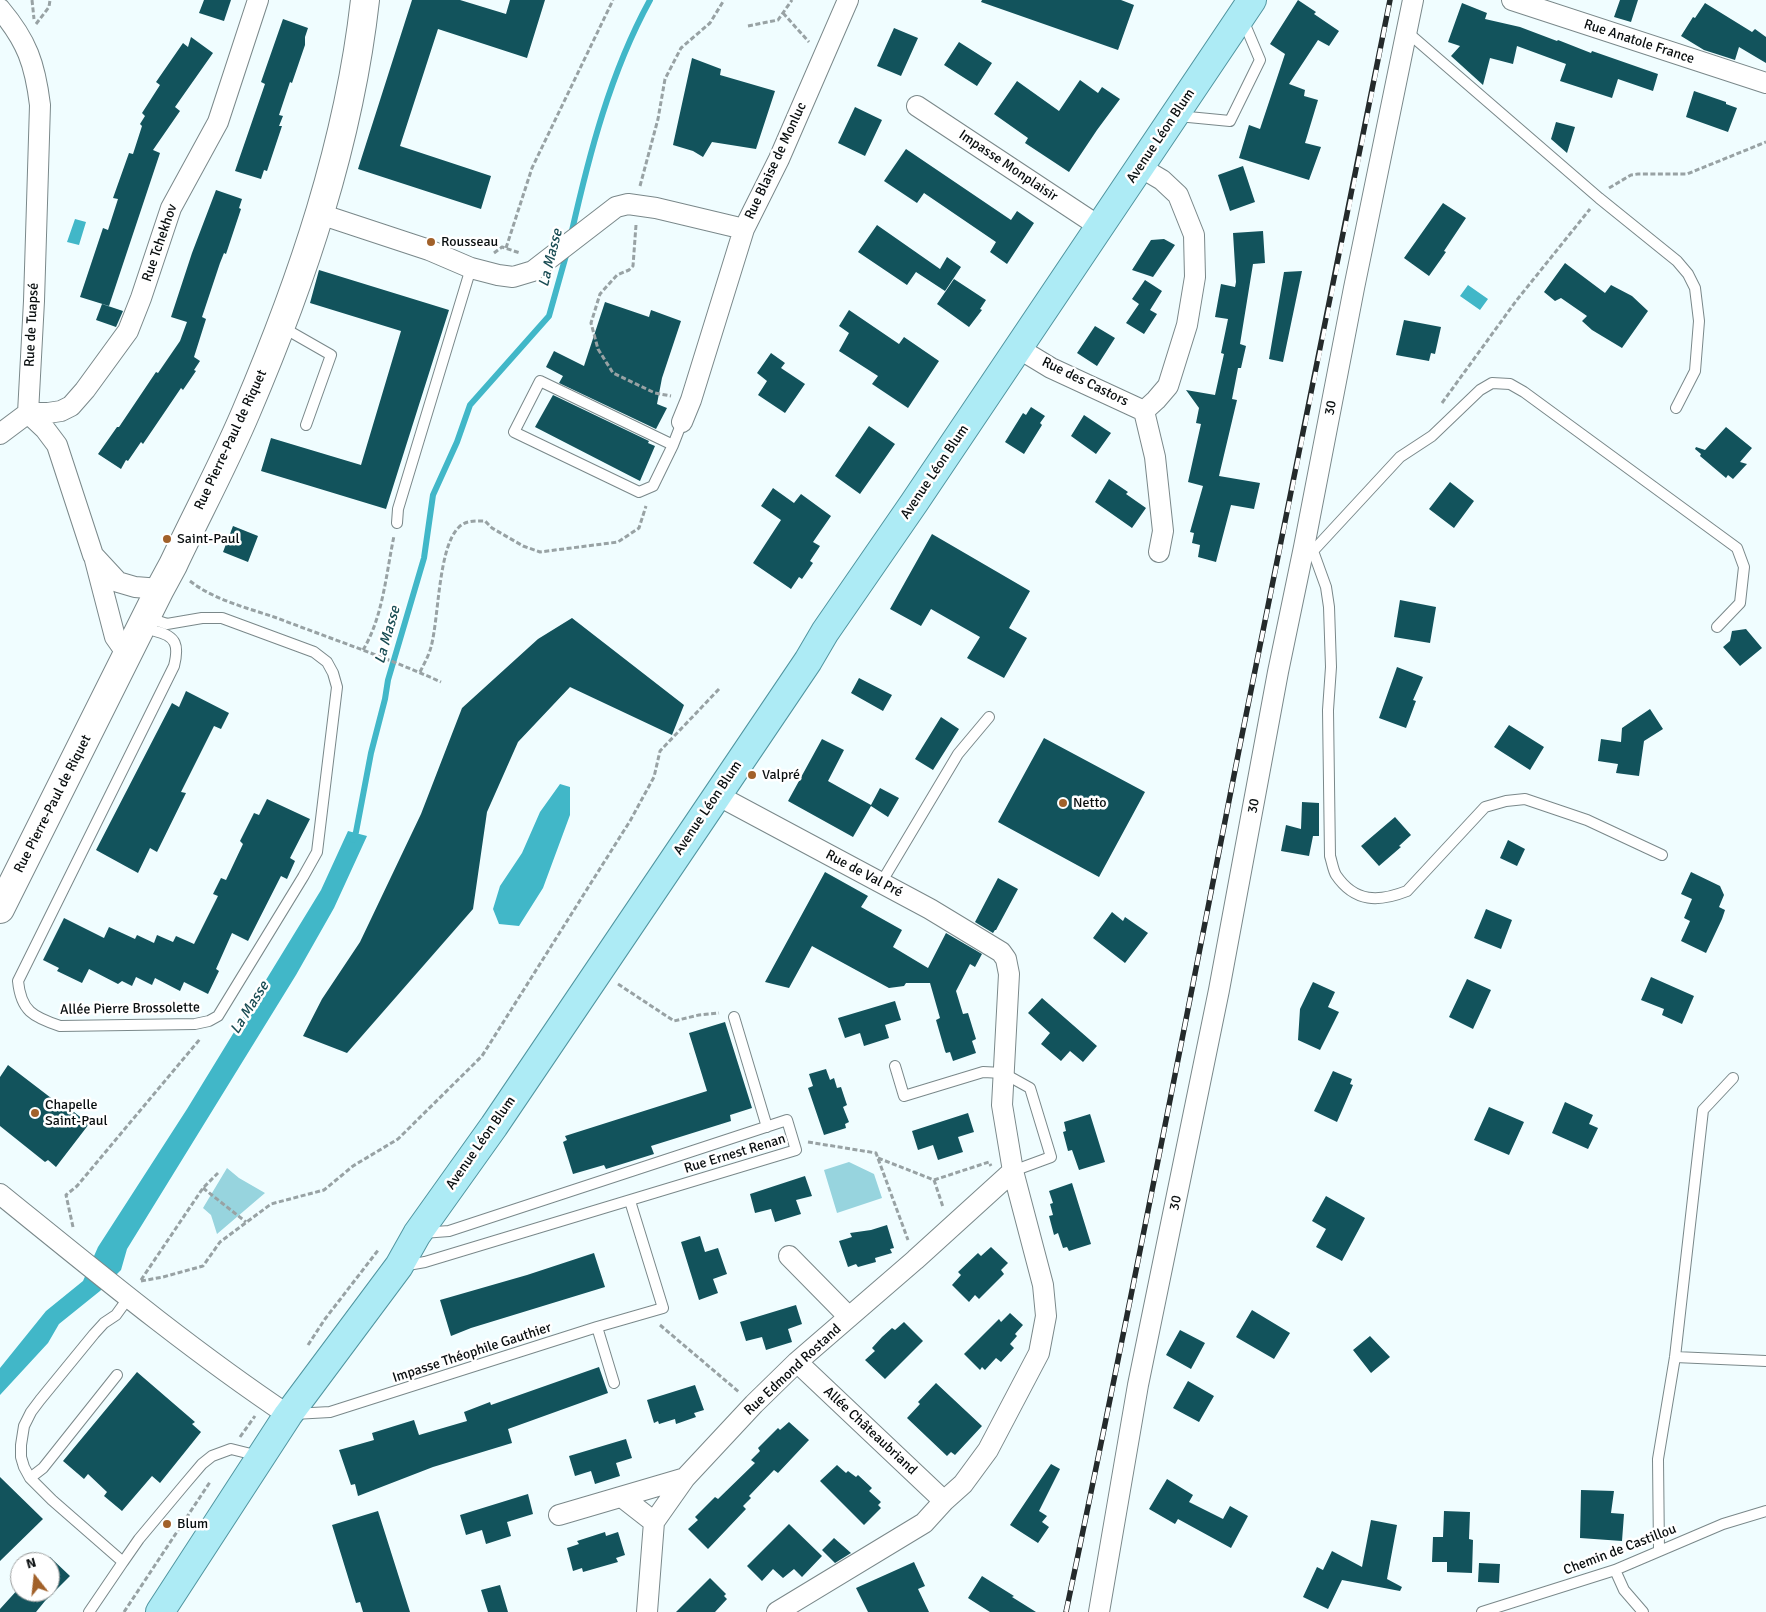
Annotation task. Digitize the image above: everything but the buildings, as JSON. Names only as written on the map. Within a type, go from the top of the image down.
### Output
[{"type":"main road","name":"Avenue Léon Blum","points":[[160,1612],[260,1456],[288,1415],[399,1266],[417,1234],[494,1126],[1247,8]]},
{"type":"street","name":"Rue Tchekhov","points":[[28,413],[61,411],[71,406],[128,332],[171,208],[218,122],[258,0]]},
{"type":"street","name":"Rue Pierre-Paul de Riquet","points":[[0,909],[173,565],[245,414],[281,326],[320,214],[346,111],[365,0]]},
{"type":"street","name":"Rue Blaise de Monluc","points":[[320,214],[429,250],[471,268],[513,277],[522,276],[533,271],[616,208],[628,204],[656,208],[744,230],[779,159],[848,0]]},
{"type":"street","name":"30","points":[[1099,1612],[1138,1385],[1220,990],[1278,672],[1309,549],[1354,288],[1412,0]]},
{"type":"street","name":"Rue Anatole France","points":[[1512,0],[1766,83]]},
{"type":"street","name":"Rue de Tuapsé","points":[[0,9],[9,19],[26,47],[36,75],[40,105],[34,301],[28,413]]},
{"type":"street","name":"Impasse Monplaisir","points":[[917,106],[1100,227]]},
{"type":"street","name":"Rue des Castors","points":[[1018,348],[1050,368],[1144,411],[1168,386],[1187,325],[1195,277],[1194,235],[1178,195],[1162,180],[1140,167]]},
{"type":"street","points":[[682,422],[691,400],[744,230]]},
{"type":"street","points":[[1144,411],[1155,457],[1163,531],[1159,552]]},
{"type":"street","points":[[0,434],[28,413],[45,429],[57,445],[93,555],[115,637],[127,654]]},
{"type":"street","points":[[93,555],[118,582],[134,588],[160,589]]},
{"type":"street","name":"Rue de Val Pré","points":[[717,795],[930,909],[1001,952],[1006,959],[1009,974],[1003,1073]]},
{"type":"street","points":[[785,1610],[924,1523],[963,1484],[988,1450],[1039,1353],[1044,1335],[1046,1316],[1043,1285],[1006,1176],[1002,1105],[1003,1073]]},
{"type":"street","name":"Rue Edmond Rostand","points":[[654,1522],[685,1478],[754,1404],[797,1362],[915,1260],[1006,1176]]},
{"type":"street","points":[[0,1194],[122,1292],[261,1397],[288,1415]]},
{"type":"street","points":[[789,1256],[849,1318]]},
{"type":"street","name":"Allée Châteaubriand","points":[[797,1362],[944,1501]]},
{"type":"street","points":[[559,1515],[685,1478]]},
{"type":"street","points":[[622,1497],[654,1522],[647,1612]]},
{"type":"lane","points":[[1175,116],[1230,121],[1260,60],[1247,8]]},
{"type":"lane","points":[[1406,32],[1599,198],[1677,261],[1688,274],[1695,288],[1700,321],[1695,371],[1676,408]]},
{"type":"lane","points":[[397,524],[398,510],[471,268]]},
{"type":"lane","points":[[281,326],[331,355],[306,425]]},
{"type":"lane","points":[[673,445],[540,380],[514,432],[639,492],[653,486],[673,445],[682,422]]},
{"type":"lane","points":[[1662,855],[1578,817],[1525,799],[1506,801],[1485,807],[1407,891],[1390,898],[1364,898],[1349,889],[1336,874],[1330,856],[1328,710],[1331,667],[1329,608],[1326,587],[1309,549],[1400,457],[1432,436],[1480,390],[1492,384],[1510,384],[1524,392],[1737,548],[1744,567],[1740,603],[1717,627]]},
{"type":"lane","name":"Allée Pierre Brossolette","points":[[154,620],[167,624],[202,618],[222,618],[314,652],[327,662],[337,687],[317,852],[218,1016],[209,1021],[195,1024],[60,1026],[44,1020],[25,1007],[20,996],[18,981],[174,666],[177,653],[176,644],[172,638],[155,631]]},
{"type":"lane","points":[[881,883],[958,754],[989,717]]},
{"type":"lane","points":[[734,1017],[767,1127]]},
{"type":"lane","points":[[895,1066],[904,1096],[983,1072],[1003,1073],[1030,1088],[1051,1157],[1006,1176]]},
{"type":"lane","points":[[1659,1551],[1658,1459],[1675,1357],[1703,1110],[1733,1078]]},
{"type":"lane","name":"Rue Ernest Renan","points":[[399,1266],[425,1262],[796,1150],[787,1120],[449,1231],[417,1234]]},
{"type":"lane","name":"Impasse Théophile Gauthier","points":[[288,1415],[330,1412],[597,1327],[664,1308],[630,1201]]},
{"type":"lane","points":[[122,1292],[116,1315],[104,1323],[94,1334],[31,1412],[24,1426],[21,1445],[23,1462],[30,1478],[52,1500],[123,1562]]},
{"type":"lane","points":[[597,1327],[614,1383]]},
{"type":"lane","points":[[1675,1357],[1766,1361]]},
{"type":"lane","points":[[30,1478],[43,1468],[117,1375]]},
{"type":"lane","points":[[89,1612],[139,1539],[202,1464],[212,1456],[231,1448],[260,1456]]},
{"type":"lane","name":"Chemin de Castillou","points":[[1482,1612],[1615,1570],[1722,1524],[1766,1511]]},
{"type":"lane","points":[[1615,1570],[1624,1590],[1643,1612]]},
{"type":"path","points":[[33,28],[49,7],[50,0]]},
{"type":"path","points":[[506,248],[532,168],[613,0]]},
{"type":"path","points":[[748,26],[778,20],[792,0]]},
{"type":"path","points":[[783,12],[815,48],[826,53]]},
{"type":"path","points":[[1440,405],[1516,301],[1605,191],[1631,175],[1687,174],[1766,142]]},
{"type":"path","points":[[420,672],[431,648],[438,597],[450,541],[460,526],[472,520],[485,521],[492,528],[523,546],[540,552],[618,542],[639,528],[653,486]]},
{"type":"path","points":[[365,650],[378,616],[397,524]]},
{"type":"path","points":[[192,582],[216,596],[365,650],[441,682]]},
{"type":"path","points":[[122,1292],[141,1281],[164,1277],[203,1266],[220,1242],[271,1204],[324,1190],[353,1166],[398,1139],[482,1056],[630,821],[654,777],[660,751],[719,689]]},
{"type":"path","points":[[598,971],[674,1021],[699,1015],[723,1013],[734,1017]]},
{"type":"path","points":[[74,1254],[75,1233],[66,1195],[77,1186],[136,1118],[207,1030],[209,1021]]},
{"type":"path","points":[[793,1139],[876,1153],[915,1260]]},
{"type":"path","points":[[878,1158],[934,1180],[989,1162],[1006,1176]]},
{"type":"path","points":[[141,1281],[203,1188],[218,1173]]},
{"type":"path","points":[[934,1180],[950,1228]]},
{"type":"path","points":[[203,1188],[246,1222]]},
{"type":"path","points":[[646,1313],[754,1404]]},
{"type":"shaded area","points":[[849,1162],[874,1174],[882,1198],[837,1213],[824,1170]]},
{"type":"shaded area","points":[[227,1168],[239,1178],[265,1193],[217,1234],[211,1215],[203,1208]]},
{"type":"water","points":[[75,219],[86,222],[79,245],[67,242]]},
{"type":"water","points":[[1468,285],[1488,299],[1480,310],[1460,296]]},
{"type":"water","points":[[560,784],[570,787],[570,815],[543,888],[519,926],[499,924],[493,909],[500,886],[522,853],[540,812]]},
{"type":"water","points":[[348,831],[367,836],[334,908],[296,975],[127,1249],[121,1270],[100,1291],[59,1324],[48,1343],[0,1395],[0,1368],[46,1311],[83,1281],[98,1247],[187,1109],[321,890]]},
{"type":"waterway","name":"La Masse","points":[[571,235],[593,145],[612,85],[623,56],[650,0]]},
{"type":"waterway","name":"La Masse","points":[[353,840],[388,680],[424,558],[433,495],[457,442],[470,405],[549,316],[567,252]]},
{"type":"railway","points":[[1066,1612],[1133,1287],[1390,0]]},
{"type":"place","name":"Rousseau","points":[[431,242]]},
{"type":"place","name":"Saint-Paul","points":[[167,539]]},
{"type":"place","name":"Valpré","points":[[752,775]]},
{"type":"place","name":"Netto","points":[[1063,803]]},
{"type":"place","name":"Chapelle Saint-Paul","points":[[35,1113]]},
{"type":"place","name":"Blum","points":[[167,1524]]}]
